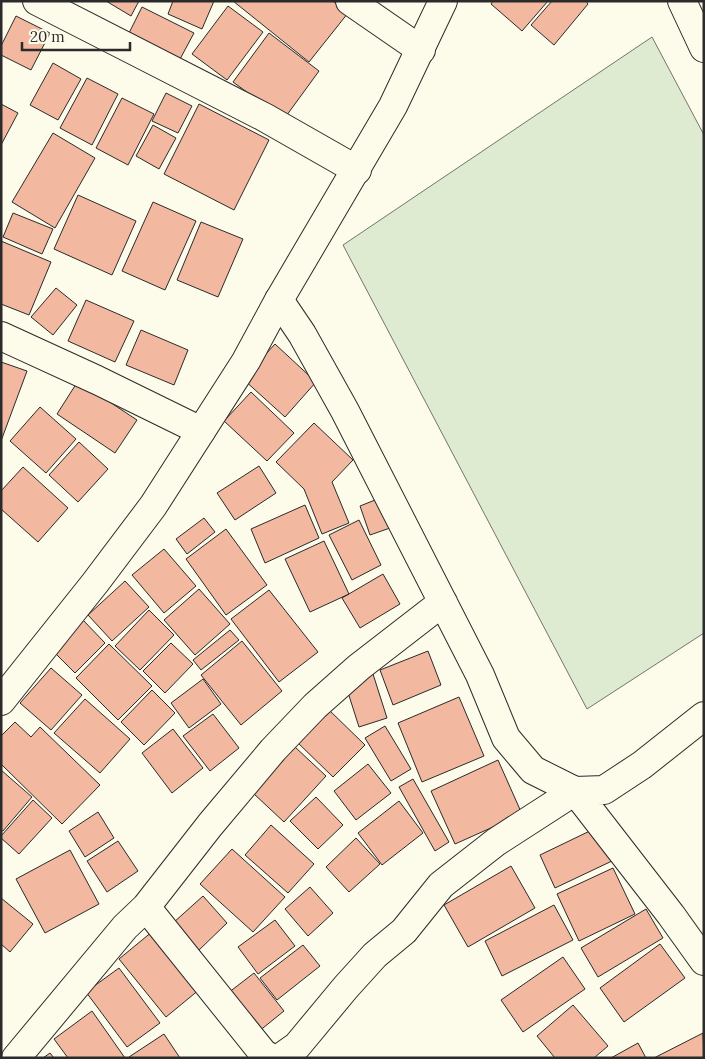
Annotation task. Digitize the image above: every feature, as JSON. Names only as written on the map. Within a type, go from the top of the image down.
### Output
[{"type":"street","points":[[37,1],[264,117],[357,170]]},
{"type":"street","points":[[350,1],[421,50]]},
{"type":"street","points":[[1,701],[95,583],[153,506],[246,361],[393,106],[444,1]]},
{"type":"street","points":[[682,1],[701,30]]},
{"type":"street","points":[[280,300],[302,334],[345,411],[480,675],[506,738],[533,770],[575,792],[671,915],[704,961]]},
{"type":"street","points":[[1,336],[201,431]]},
{"type":"street","points":[[16,1058],[125,927],[146,907],[210,825],[273,750],[309,712],[359,668],[443,602]]},
{"type":"street","points":[[280,1058],[298,1046],[346,987],[375,955],[404,931],[441,885],[496,842],[575,792],[604,790],[642,765],[704,716]]},
{"type":"street","points":[[146,907],[263,1054],[271,1058]]},
{"type":"green space","points":[[652,37],[704,135],[704,633],[587,709],[343,245]]},
{"type":"building","points":[[106,1],[139,1],[131,16]]},
{"type":"building","points":[[173,1],[214,1],[202,29],[168,14]]},
{"type":"building","points":[[233,1],[333,1],[348,13],[309,62]]},
{"type":"building","points":[[493,1],[548,1],[522,31],[491,4]]},
{"type":"building","points":[[552,1],[586,1],[588,4],[554,45],[531,25]]},
{"type":"building","points":[[228,6],[263,32],[227,80],[192,54]]},
{"type":"building","points":[[142,7],[194,33],[179,61],[128,35]]},
{"type":"building","points":[[16,16],[50,33],[31,70],[1,55],[1,46]]},
{"type":"building","points":[[269,33],[319,71],[284,119],[233,82]]},
{"type":"building","points":[[53,63],[81,79],[58,120],[30,105]]},
{"type":"building","points":[[87,78],[118,94],[92,145],[60,128]]},
{"type":"building","points":[[166,93],[192,106],[178,133],[152,121]]},
{"type":"building","points":[[122,98],[154,114],[128,165],[96,148]]},
{"type":"building","points":[[1,104],[18,113],[1,145]]},
{"type":"building","points":[[199,104],[269,140],[234,210],[164,174]]},
{"type":"building","points":[[153,125],[176,138],[159,169],[136,156]]},
{"type":"building","points":[[53,133],[95,158],[55,228],[12,202]]},
{"type":"building","points":[[78,195],[136,221],[112,275],[54,249]]},
{"type":"building","points":[[153,202],[196,221],[165,290],[122,271]]},
{"type":"building","points":[[13,213],[53,229],[42,254],[3,237]]},
{"type":"building","points":[[201,222],[243,239],[218,297],[177,280]]},
{"type":"building","points":[[1,241],[51,262],[29,315],[1,304]]},
{"type":"building","points":[[56,288],[77,305],[53,335],[31,317]]},
{"type":"building","points":[[86,300],[134,321],[115,362],[68,341]]},
{"type":"building","points":[[141,330],[188,350],[174,385],[126,365]]},
{"type":"building","points":[[275,344],[316,382],[285,417],[243,379]]},
{"type":"building","points":[[1,362],[27,371],[1,441]]},
{"type":"building","points":[[78,381],[137,420],[115,453],[57,414]]},
{"type":"building","points":[[251,392],[294,433],[267,461],[224,421]]},
{"type":"building","points":[[40,407],[76,439],[46,473],[10,441]]},
{"type":"building","points":[[314,423],[353,460],[332,482],[349,523],[322,534],[304,489],[276,462]]},
{"type":"building","points":[[79,442],[108,469],[78,502],[49,475]]},
{"type":"building","points":[[259,466],[276,493],[235,520],[217,493]]},
{"type":"building","points":[[23,467],[68,508],[38,542],[1,509],[1,491]]},
{"type":"building","points":[[380,498],[390,528],[370,535],[360,506]]},
{"type":"building","points":[[305,505],[319,538],[265,563],[251,529]]},
{"type":"building","points":[[204,518],[215,532],[187,554],[176,539]]},
{"type":"building","points":[[359,520],[381,565],[352,580],[329,535]]},
{"type":"building","points":[[226,529],[267,585],[226,615],[186,559]]},
{"type":"building","points":[[324,541],[349,594],[310,612],[285,559]]},
{"type":"building","points":[[164,549],[196,586],[164,613],[132,575]]},
{"type":"building","points":[[383,574],[400,604],[360,628],[342,598]]},
{"type":"building","points":[[125,581],[149,607],[112,641],[88,615]]},
{"type":"building","points":[[199,589],[230,624],[195,655],[164,620]]},
{"type":"building","points":[[269,590],[318,652],[279,682],[231,619]]},
{"type":"building","points":[[149,610],[174,635],[140,670],[115,646]]},
{"type":"building","points":[[83,620],[105,643],[75,673],[52,650]]},
{"type":"building","points":[[230,630],[239,640],[201,670],[193,660]]},
{"type":"building","points":[[242,641],[282,691],[241,725],[201,675]]},
{"type":"building","points":[[171,643],[193,664],[165,693],[143,671]]},
{"type":"building","points":[[109,644],[152,686],[118,720],[76,678]]},
{"type":"building","points":[[428,651],[441,685],[393,705],[380,670]]},
{"type":"building","points":[[51,668],[82,695],[51,730],[20,703]]},
{"type":"building","points":[[373,674],[387,718],[359,727],[345,683]]},
{"type":"building","points":[[203,679],[221,704],[189,728],[171,703]]},
{"type":"building","points":[[152,690],[175,713],[144,745],[121,722]]},
{"type":"building","points":[[459,697],[484,756],[422,782],[398,723]]},
{"type":"building","points":[[85,699],[130,739],[100,773],[54,733]]},
{"type":"building","points":[[327,708],[365,745],[333,777],[295,740]]},
{"type":"building","points":[[213,714],[239,748],[210,771],[183,736]]},
{"type":"building","points":[[15,722],[31,737],[40,727],[100,785],[62,824],[1,764],[1,736]]},
{"type":"building","points":[[385,726],[411,769],[391,781],[365,738]]},
{"type":"building","points":[[173,729],[203,768],[172,793],[142,753]]},
{"type":"building","points":[[295,747],[326,776],[284,822],[253,793]]},
{"type":"building","points":[[498,760],[522,814],[455,844],[431,791]]},
{"type":"building","points":[[368,764],[391,793],[356,820],[334,791]]},
{"type":"building","points":[[1,770],[32,797],[3,831],[1,830]]},
{"type":"building","points":[[413,779],[449,842],[435,851],[399,787]]},
{"type":"building","points":[[316,797],[343,825],[318,849],[290,821]]},
{"type":"building","points":[[33,800],[52,818],[19,854],[1,836]]},
{"type":"building","points":[[399,801],[423,833],[382,865],[358,833]]},
{"type":"building","points":[[98,812],[114,838],[85,857],[69,831]]},
{"type":"building","points":[[271,825],[314,864],[288,893],[245,855]]},
{"type":"building","points":[[596,828],[612,861],[555,888],[540,855]]},
{"type":"building","points":[[356,838],[380,864],[349,892],[326,867]]},
{"type":"building","points":[[118,841],[138,871],[107,892],[87,861]]},
{"type":"building","points":[[232,849],[285,897],[253,932],[200,884]]},
{"type":"building","points":[[70,850],[99,904],[45,933],[16,879]]},
{"type":"building","points":[[511,866],[535,908],[468,947],[444,905]]},
{"type":"building","points":[[613,868],[635,914],[579,941],[557,894]]},
{"type":"building","points":[[310,887],[333,913],[308,936],[285,909]]},
{"type":"building","points":[[203,896],[227,923],[198,951],[173,923]]},
{"type":"building","points":[[1,898],[33,924],[10,952],[1,944]]},
{"type":"building","points":[[554,905],[573,940],[502,976],[485,941]]},
{"type":"building","points":[[646,909],[663,938],[598,977],[581,948]]},
{"type":"building","points":[[275,920],[295,946],[258,974],[238,947]]},
{"type":"building","points":[[153,931],[200,989],[166,1017],[119,959]]},
{"type":"building","points":[[660,944],[685,978],[624,1022],[600,988]]},
{"type":"building","points":[[303,945],[320,966],[277,1000],[260,978]]},
{"type":"building","points":[[563,957],[585,989],[523,1032],[501,1000]]},
{"type":"building","points":[[119,968],[160,1023],[127,1047],[86,992]]},
{"type":"building","points":[[254,973],[284,1011],[258,1032],[228,993]]},
{"type":"building","points":[[573,1005],[608,1046],[594,1058],[555,1058],[537,1036]]},
{"type":"building","points":[[92,1011],[125,1058],[68,1058],[54,1039]]},
{"type":"building","points":[[703,1033],[704,1058],[654,1058]]},
{"type":"building","points":[[164,1034],[180,1058],[129,1057]]},
{"type":"building","points":[[638,1043],[646,1058],[611,1058]]},
{"type":"building","points":[[50,1053],[54,1058],[43,1058]]}]
